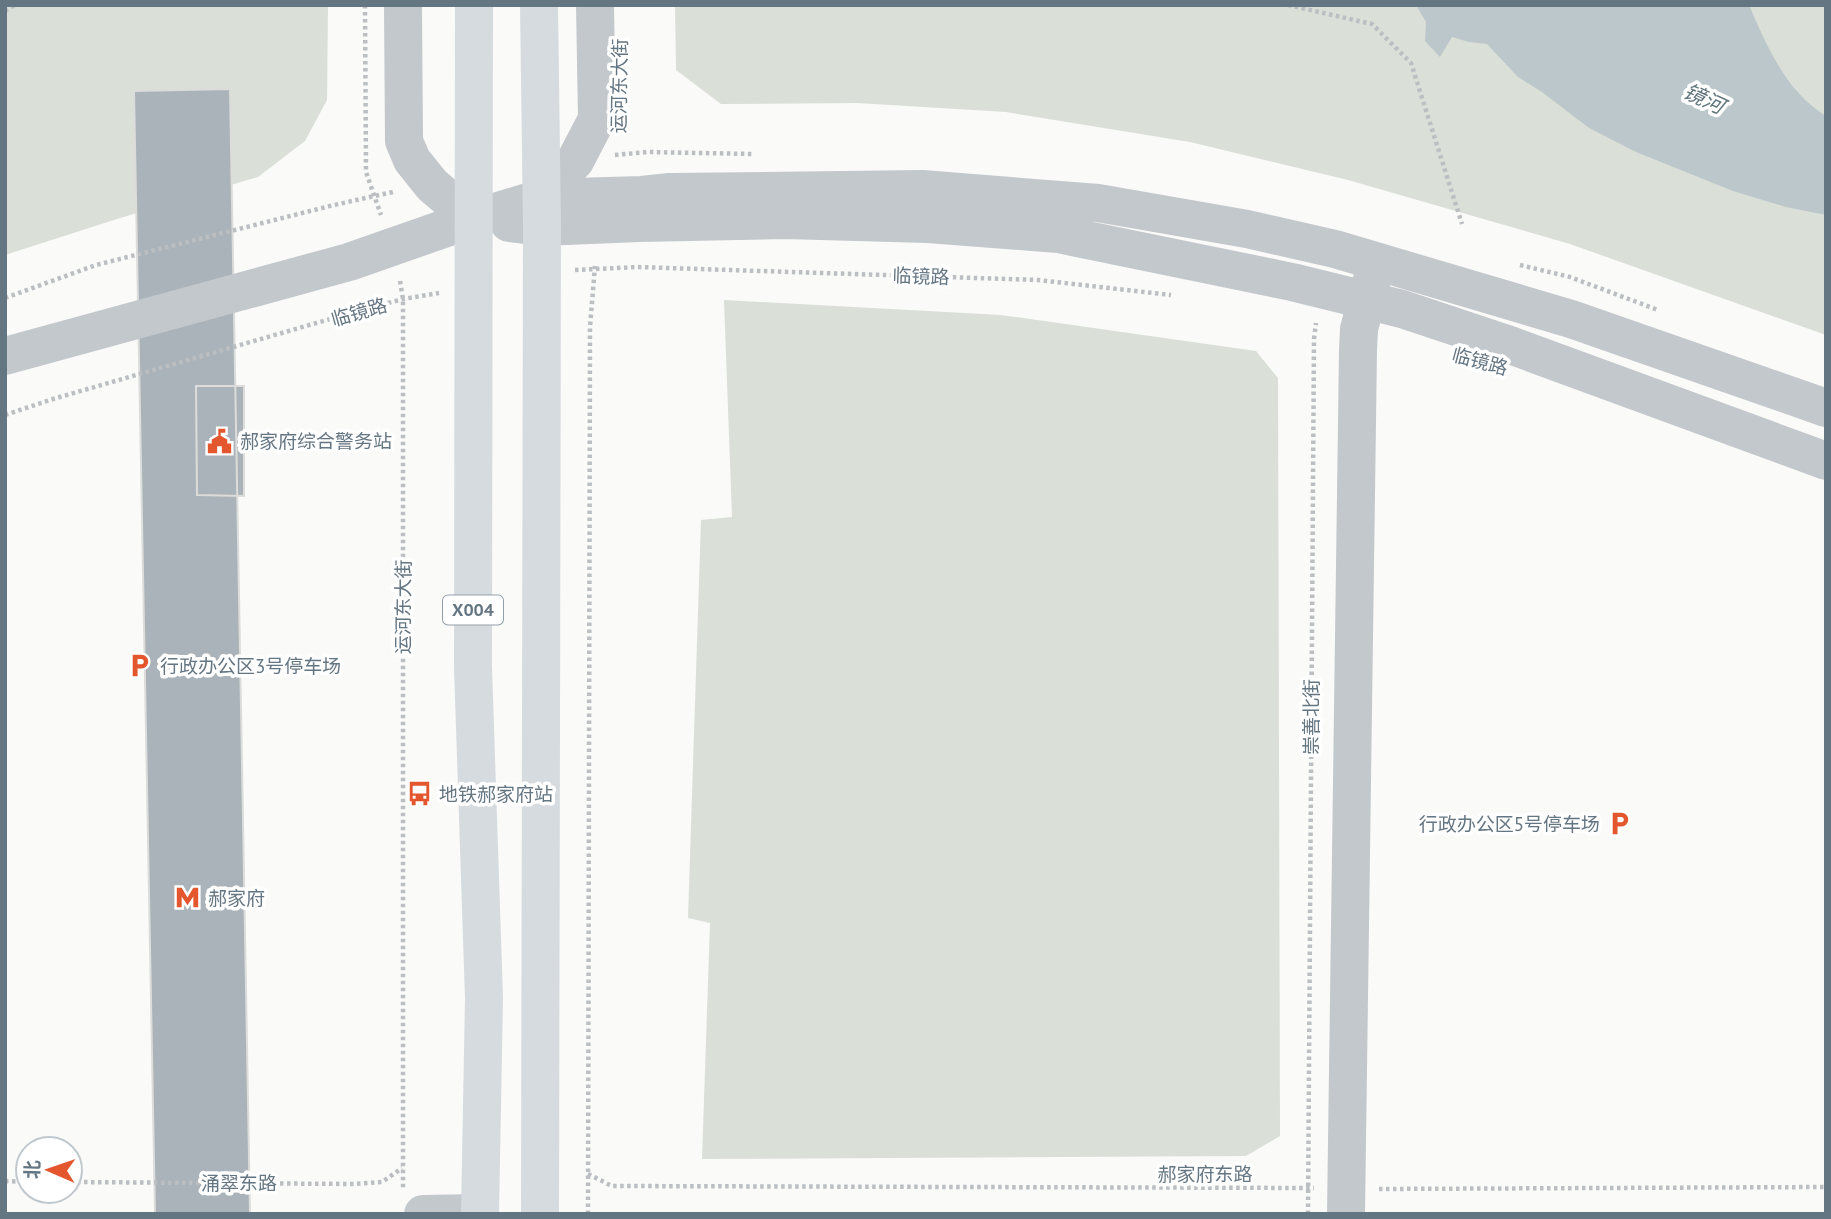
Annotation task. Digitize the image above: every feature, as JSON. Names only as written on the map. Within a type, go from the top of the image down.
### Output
[{"type":"main road","name":"X004","points":[[474,5],[473,667],[484,998],[480,1213]]},
{"type":"main road","points":[[539,5],[540,1214]]},
{"type":"street","points":[[403,5],[404,141],[412,160],[432,185],[472,219]]},
{"type":"street","points":[[541,213],[575,161],[597,119],[596,5]]},
{"type":"street","name":"临镜路","points":[[605,209],[642,195],[670,192],[922,188],[1098,203],[1247,229],[1335,249],[1571,319],[1826,408]]},
{"type":"street","name":"临镜路","points":[[5,356],[349,262],[472,219],[605,209],[785,220],[928,224],[1058,234],[1367,299],[1510,345],[1826,461]]},
{"type":"street","points":[[1346,1201],[1357,364],[1359,329],[1377,262]]},
{"type":"street","points":[[413,1202],[480,1213]]},
{"type":"path","points":[[5,10],[15,5]]},
{"type":"path","name":"运河东大街","points":[[365,5],[366,172],[394,246],[403,299],[403,1167],[413,1202]]},
{"type":"path","points":[[1288,5],[1372,24],[1412,63],[1462,224]]},
{"type":"path","name":"运河东大街","points":[[588,1214],[591,302],[618,143]]},
{"type":"path","name":"临镜路","points":[[541,275],[595,268],[637,267],[1038,280],[1173,295]]},
{"type":"path","name":"临镜路","points":[[5,415],[403,299],[473,286]]},
{"type":"path","name":"崇善北街","points":[[1308,1214],[1314,339],[1323,290]]},
{"type":"path","name":"涌翠东路","points":[[84,1182],[354,1184],[382,1182],[403,1167]]},
{"type":"path","name":"郝家府东路","points":[[588,1174],[612,1186],[1309,1188],[1346,1201],[1423,1189],[1826,1187]]},
{"type":"shaded area","points":[[5,5],[328,5],[327,100],[305,141],[258,177],[5,255]]},
{"type":"shaded area","points":[[675,5],[1826,5],[1826,335],[1570,244],[1348,180],[1190,142],[1006,112],[857,103],[721,104],[676,70]]},
{"type":"shaded area","points":[[724,300],[1001,315],[1256,351],[1278,378],[1280,1136],[1246,1156],[702,1159],[710,923],[688,918],[701,520],[732,517]]},
{"type":"water","name":"镜河","points":[[1416,5],[1749,5],[1779,67],[1800,94],[1826,116],[1826,215],[1786,207],[1733,191],[1636,152],[1589,128],[1518,77],[1487,44],[1452,37],[1440,57],[1425,41],[1426,22]]},
{"type":"building","name":"郝家府","points":[[230,89],[250,1214],[155,1214],[134,91]]},
{"type":"building","name":"郝家府综合警务站","points":[[196,386],[244,386],[244,496],[197,495]]},
{"type":"place","name":"郝家府综合警务站","points":[[220,441]]},
{"type":"place","name":"行政办公区3号停车场","points":[[140,666]]},
{"type":"place","name":"地铁郝家府站","points":[[419,794]]},
{"type":"place","name":"行政办公区5号停车场","points":[[1620,824]]},
{"type":"place","name":"郝家府","points":[[188,898]]}]
